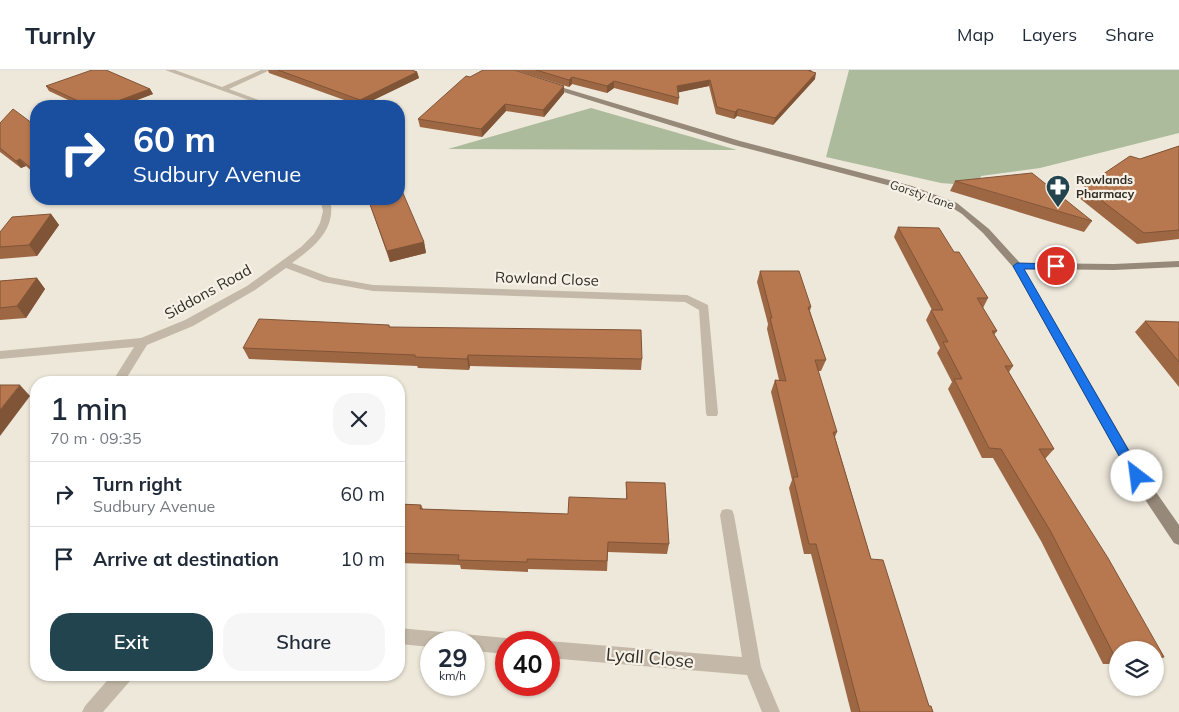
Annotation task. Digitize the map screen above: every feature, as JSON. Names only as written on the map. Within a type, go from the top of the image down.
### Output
[{"type":"street","points":[[168,70],[254,100]]},
{"type":"street","points":[[222,89],[267,70]]},
{"type":"street","name":"Gorsty Lane","points":[[540,82],[737,142],[933,196],[965,212],[986,231],[1017,266],[1137,476],[1179,538]]},
{"type":"street","name":"Siddons Road","points":[[0,356],[143,342],[189,323],[251,288],[305,249],[318,235],[325,223],[328,211],[326,205]]},
{"type":"street","name":"Rowland Close","points":[[285,264],[327,280],[373,288],[687,298],[704,308],[712,413]]},
{"type":"street","points":[[1017,266],[1114,268],[1179,264]]},
{"type":"street","points":[[122,376],[143,342]]},
{"type":"street","points":[[727,515],[752,667],[771,712]]},
{"type":"street","points":[[405,637],[420,638]]},
{"type":"street","name":"Lyall Close","points":[[560,651],[752,667]]},
{"type":"street","points":[[91,712],[119,681]]},
{"type":"green space","points":[[849,70],[1179,70],[1179,133],[1040,168],[981,176],[978,186],[941,183],[826,157]]},
{"type":"green space","points":[[591,108],[737,150],[448,149]]},
{"type":"building","points":[[92,70],[106,70],[150,89],[120,100],[76,100],[46,86]]},
{"type":"building","points":[[278,70],[412,70],[417,72],[360,100]]},
{"type":"building","points":[[483,70],[514,70],[564,86],[543,110],[505,104],[481,129],[418,119],[466,76],[470,77]]},
{"type":"building","points":[[536,70],[807,70],[816,73],[775,118],[738,109],[735,112],[717,107],[710,80],[677,86],[679,98],[614,81],[607,86],[572,77],[569,80]]},
{"type":"building","points":[[13,109],[30,122],[30,167],[20,159],[16,161],[0,148],[0,123]]},
{"type":"building","points":[[1179,146],[1179,230],[1144,233],[1084,187],[1130,156],[1140,159]]},
{"type":"building","points":[[1032,173],[1092,221],[955,181]]},
{"type":"building","points":[[405,198],[424,242],[387,251],[370,205],[405,205]]},
{"type":"building","points":[[51,214],[29,245],[0,247],[0,232],[12,217]]},
{"type":"building","points":[[898,227],[939,228],[954,252],[959,252],[988,298],[977,298],[997,331],[992,331],[1013,366],[1005,366],[1054,449],[1039,449],[1108,558],[1155,641],[1109,641],[1109,645],[1051,532],[1001,449],[989,448],[954,379],[962,379],[943,342],[948,342],[931,310],[943,310]]},
{"type":"building","points":[[760,271],[799,271],[811,307],[808,307],[826,360],[815,360],[837,432],[833,432],[871,559],[883,560],[929,706],[931,706],[933,712],[860,712],[816,544],[809,544],[793,477],[798,477],[775,380],[786,381]]},
{"type":"building","points":[[37,278],[17,306],[0,308],[0,281]]},
{"type":"building","points":[[259,319],[389,325],[389,327],[641,330],[642,359],[468,355],[467,359],[243,348]]},
{"type":"building","points":[[1145,321],[1179,322],[1179,362]]},
{"type":"building","points":[[0,385],[20,385],[0,410]]},
{"type":"building","points":[[626,482],[665,483],[669,544],[608,542],[607,561],[527,559],[527,562],[458,560],[459,555],[405,553],[405,504],[421,505],[420,509],[568,514],[569,497],[627,499]]},
{"type":"place","name":"Rowlands Pharmacy","points":[[1058,208]]},
{"type":"route","points":[[1056,266],[1017,266],[1137,476]]}]
